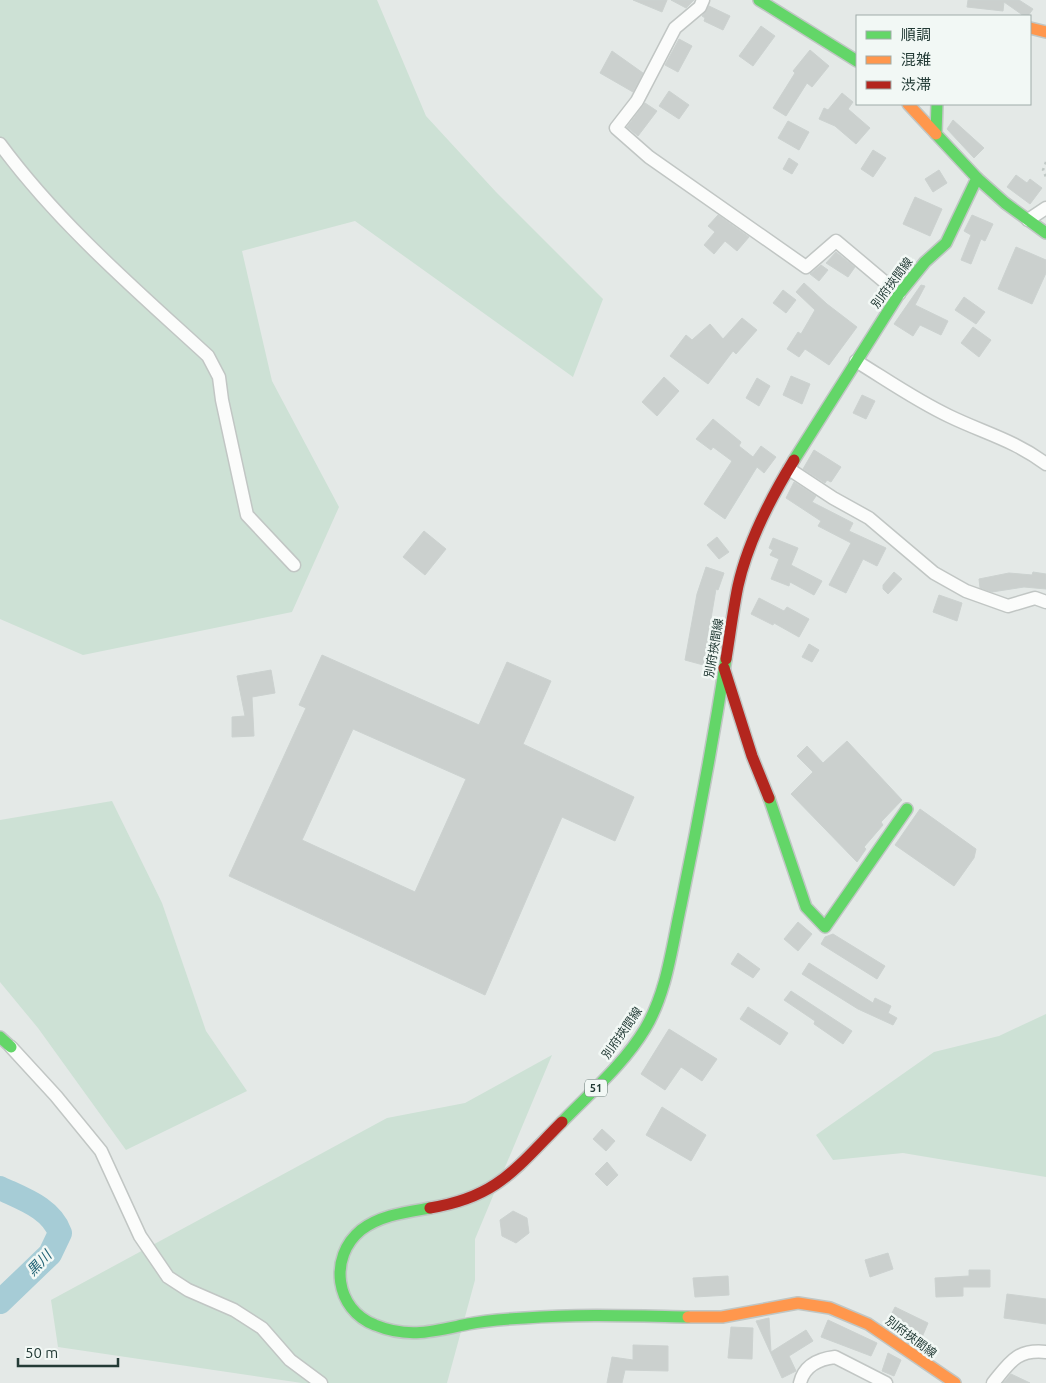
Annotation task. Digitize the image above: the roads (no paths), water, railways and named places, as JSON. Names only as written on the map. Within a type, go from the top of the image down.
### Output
[{"type":"main road","points":[[759,0],[856,60]]},
{"type":"main road","points":[[1031,28],[1046,32]]},
{"type":"main road","points":[[909,105],[978,178],[1046,233]]},
{"type":"main road","points":[[936,134],[937,105]]},
{"type":"main road","name":"別府挾間線","points":[[955,1383],[925,1365],[886,1334],[862,1320],[833,1308],[812,1303],[791,1303],[721,1317],[596,1316],[518,1318],[471,1323],[427,1333],[376,1325],[356,1316],[344,1301],[341,1291],[341,1262],[347,1246],[357,1234],[389,1217],[460,1201],[501,1182],[603,1081],[645,1028],[657,1005],[667,971],[706,784],[738,586],[746,558],[762,518],[789,469],[899,294],[925,262],[946,243],[978,178]]},
{"type":"main road","points":[[724,668],[752,756],[772,806],[806,907],[824,927],[907,809]]},
{"type":"main road","points":[[0,1038],[11,1047]]},
{"type":"street","points":[[703,0],[700,6],[675,28],[637,101],[616,128],[649,157],[806,267],[836,241],[899,294]]},
{"type":"street","points":[[0,144],[25,177],[74,232],[208,356],[219,377],[222,400],[247,515],[294,565]]},
{"type":"street","points":[[1028,220],[1046,208]]},
{"type":"street","points":[[856,361],[922,402],[951,417],[994,434],[1033,454],[1046,464]]},
{"type":"street","points":[[789,469],[833,498],[869,518],[934,573],[966,591],[1008,606],[1036,598],[1046,602]]},
{"type":"street","points":[[11,1047],[56,1096],[101,1152],[140,1236],[168,1277],[188,1290],[234,1310],[262,1328],[290,1360],[321,1383]]},
{"type":"street","points":[[993,1383],[1019,1355],[1034,1351],[1046,1352]]},
{"type":"street","points":[[800,1383],[803,1373],[810,1365],[835,1357],[886,1383]]},
{"type":"waterway","name":"黒川","points":[[0,1188],[35,1205],[50,1217],[60,1233],[50,1254],[0,1302]]}]
